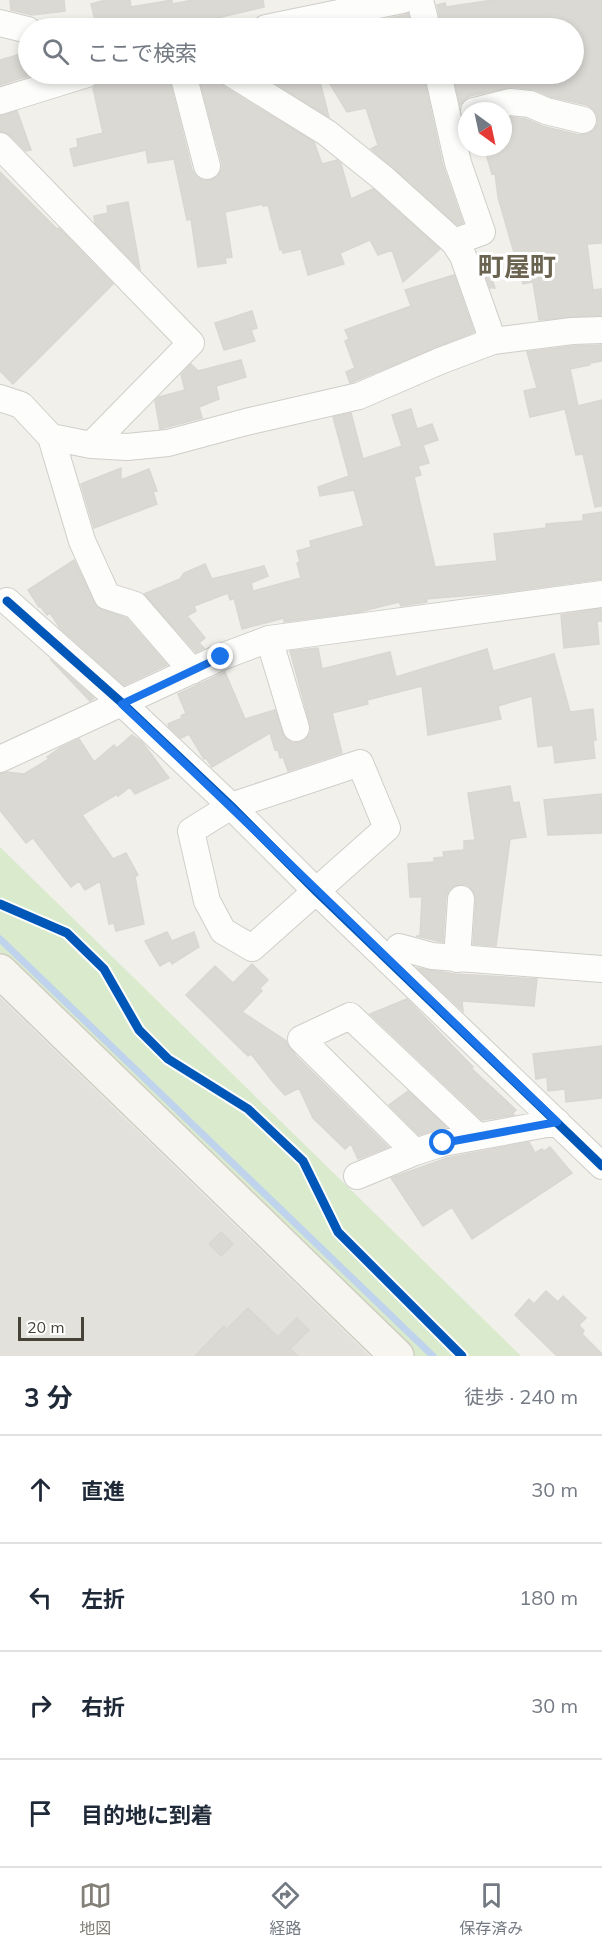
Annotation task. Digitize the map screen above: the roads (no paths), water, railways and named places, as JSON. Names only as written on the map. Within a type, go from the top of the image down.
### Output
[{"type":"street","points":[[315,18],[402,0]]},
{"type":"street","points":[[420,0],[424,18]]},
{"type":"street","points":[[0,23],[18,28]]},
{"type":"street","points":[[0,100],[54,84]]},
{"type":"street","points":[[186,84],[207,166]]},
{"type":"street","points":[[248,84],[327,133],[383,178],[454,242],[463,256],[493,341]]},
{"type":"street","points":[[443,84],[458,115]]},
{"type":"street","points":[[512,102],[530,104],[546,111],[583,120]]},
{"type":"street","points":[[0,146],[191,344],[91,445]]},
{"type":"street","points":[[454,242],[482,231],[458,163],[458,156]]},
{"type":"street","points":[[51,437],[91,445],[127,447],[168,443],[359,396],[493,341],[572,331],[602,330]]},
{"type":"street","points":[[0,398],[21,405],[51,437],[82,541],[107,596],[135,605],[192,671]]},
{"type":"street","points":[[0,759],[221,657],[269,639],[602,594]]},
{"type":"street","points":[[7,601],[231,806],[315,890],[602,1163]]},
{"type":"street","points":[[269,639],[296,728]]},
{"type":"street","points":[[360,763],[387,828],[252,948],[223,931],[207,901],[191,831],[231,806],[360,763]]},
{"type":"street","points":[[457,959],[460,899]]},
{"type":"street","points":[[391,963],[399,947],[432,956],[457,959],[602,969]]},
{"type":"street","points":[[0,971],[398,1356]]},
{"type":"street","points":[[415,1152],[301,1039],[350,1016],[477,1136]]},
{"type":"street","points":[[357,1176],[443,1143],[557,1122]]},
{"type":"waterway","points":[[0,939],[433,1356]]},
{"type":"district","name":"町屋町","points":[[517,267]]}]
